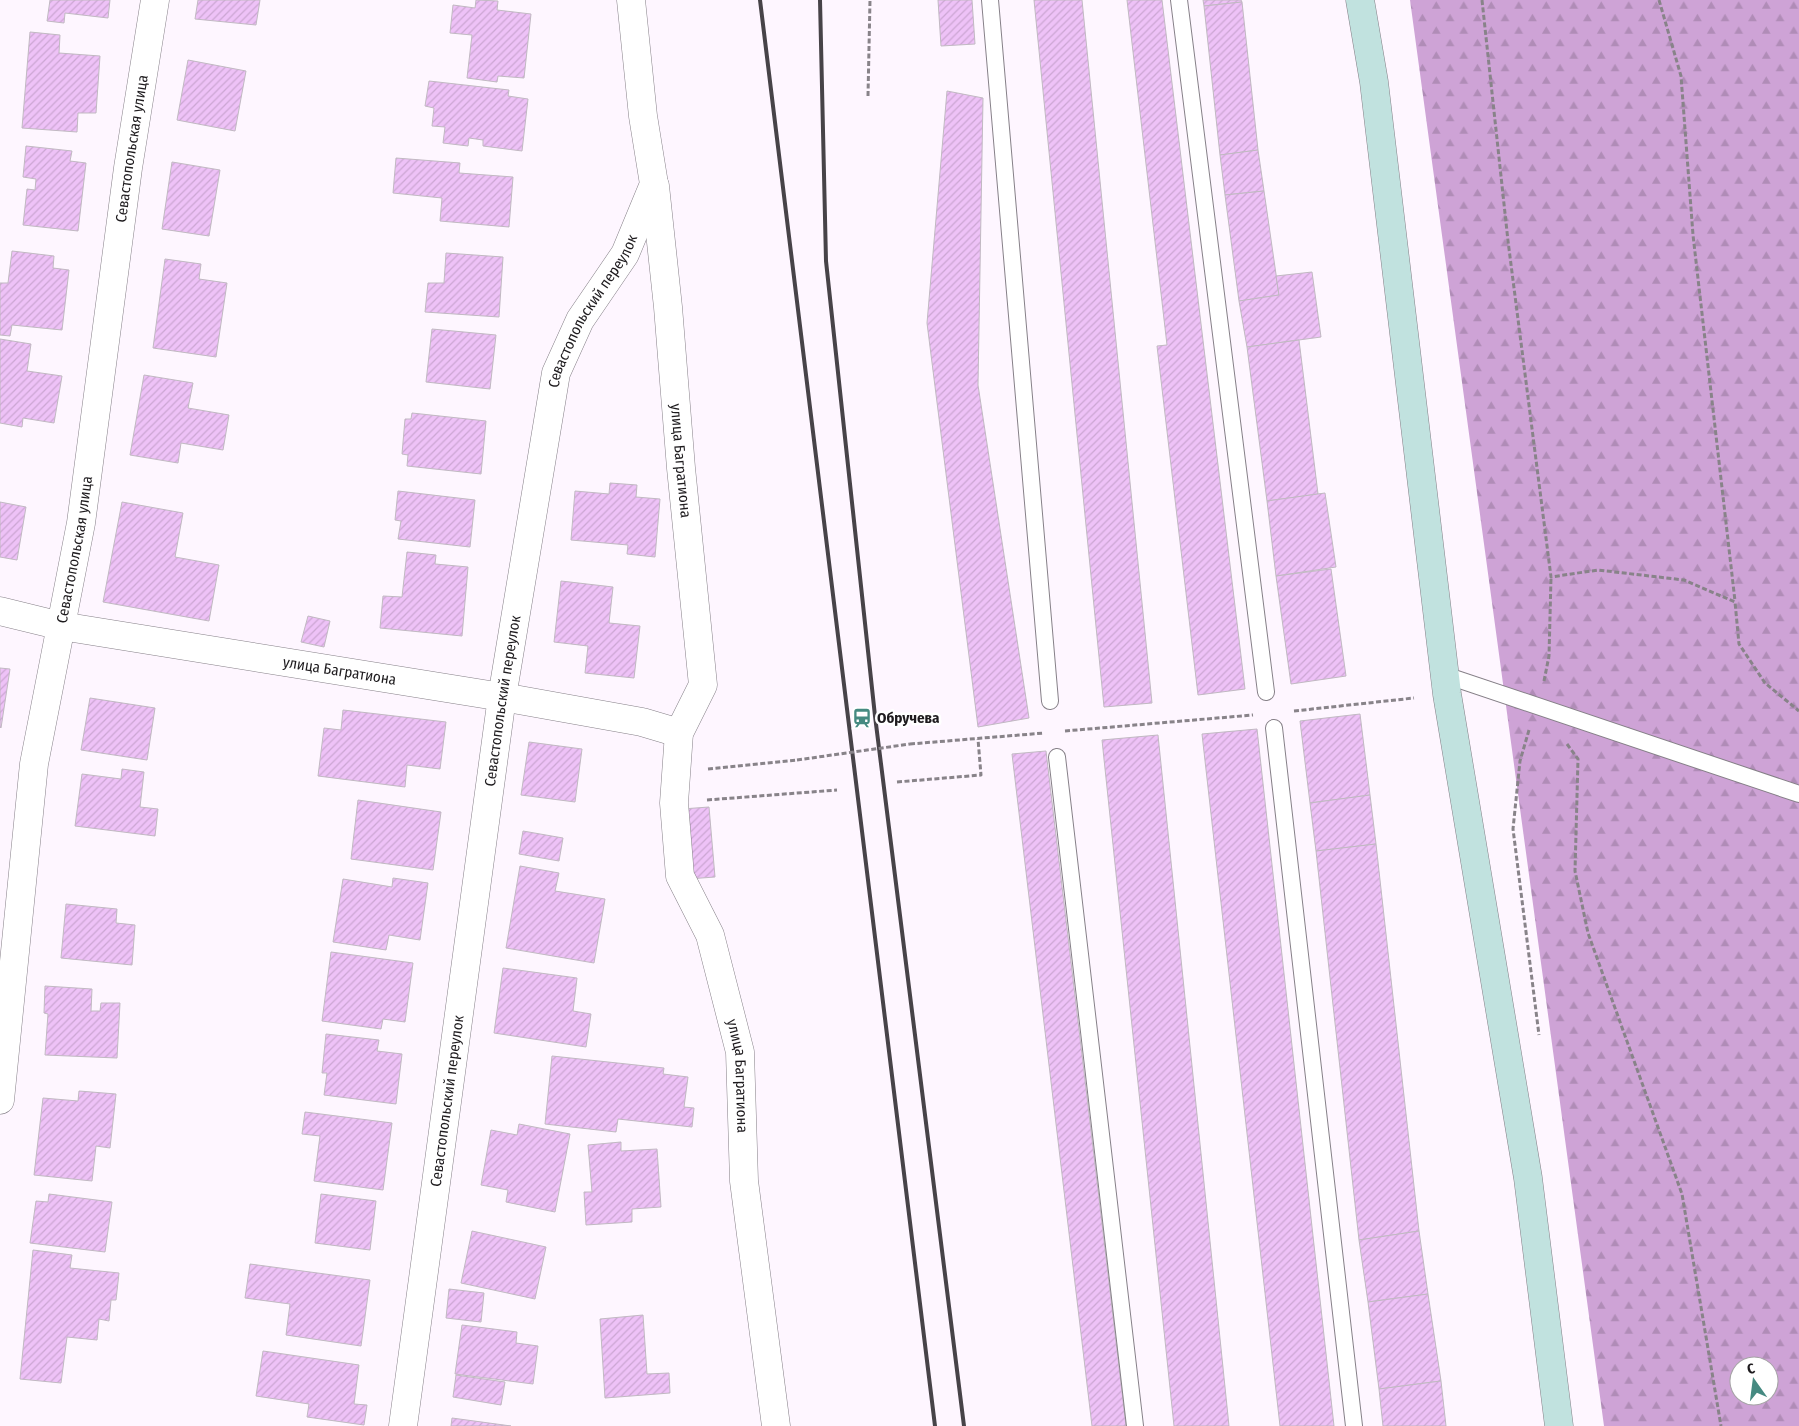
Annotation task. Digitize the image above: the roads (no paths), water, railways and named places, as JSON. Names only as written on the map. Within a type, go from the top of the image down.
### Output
[{"type":"street","name":"Севастопольская улица","points":[[0,1100],[34,764],[81,523],[128,168],[156,0]]},
{"type":"street","points":[[631,0],[643,116],[654,184]]},
{"type":"street","points":[[1360,0],[1374,82],[1446,685],[1528,1178],[1559,1426]]},
{"type":"street","name":"улица Багратиона","points":[[654,184],[668,306],[681,468],[703,685],[679,733],[674,803],[680,876],[710,935],[740,1052],[744,1181],[776,1426]]},
{"type":"street","name":"Севастопольский переулок","points":[[403,1426],[502,697],[556,372],[580,320],[625,254],[654,184]]},
{"type":"street","name":"улица Багратиона","points":[[0,611],[61,626],[502,697],[642,722],[679,733]]},
{"type":"lane","points":[[990,0],[1050,701]]},
{"type":"lane","points":[[1179,0],[1266,692]]},
{"type":"lane","points":[[1446,685],[1539,708],[1799,794]]},
{"type":"lane","points":[[1274,728],[1354,1426]]},
{"type":"lane","points":[[1057,757],[1135,1426]]},
{"type":"lane","points":[[1783,788],[1799,785]]},
{"type":"railway","points":[[760,0],[935,1426]]},
{"type":"railway","points":[[820,0],[826,261],[875,716],[964,1426]]},
{"type":"place","name":"Обручева","points":[[862,718]]}]
